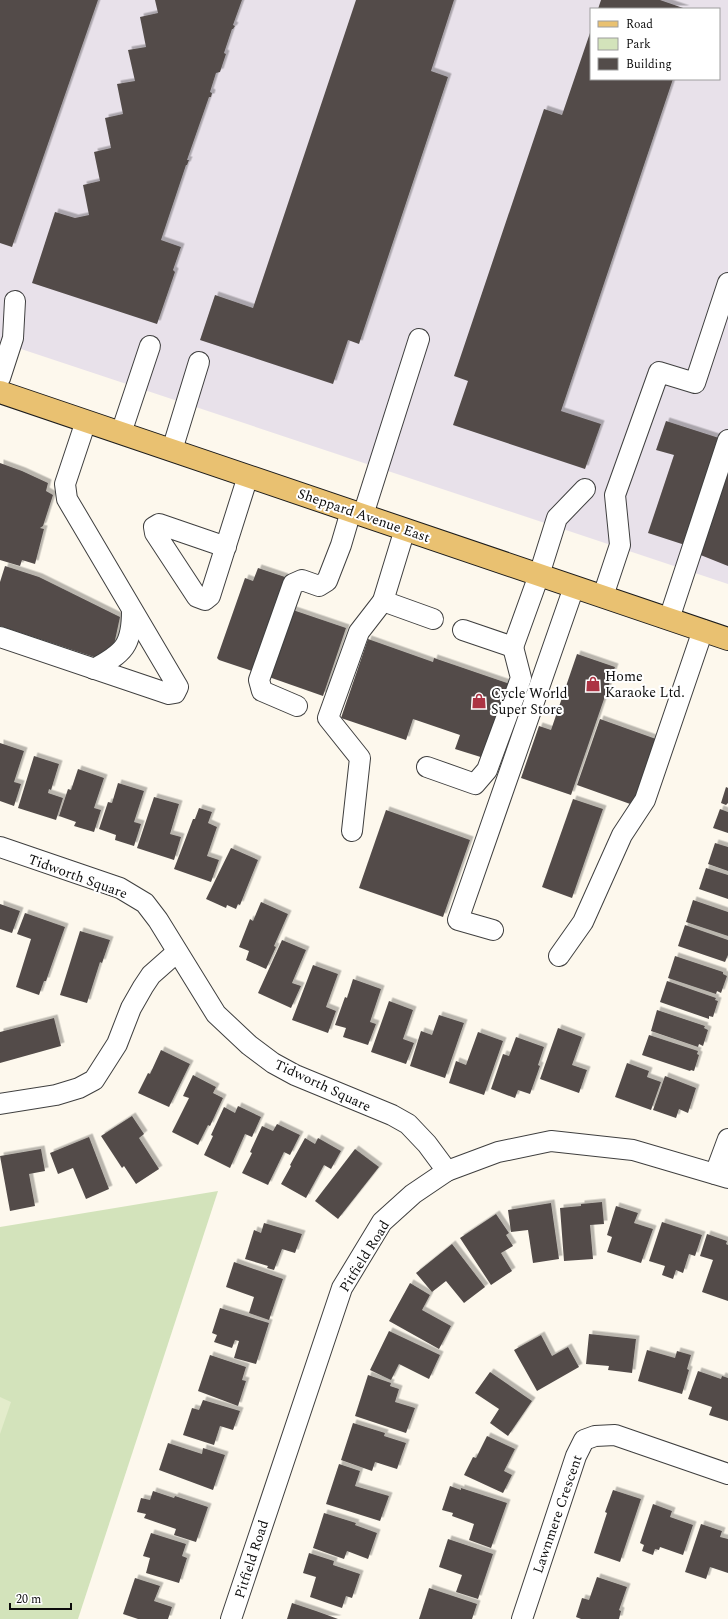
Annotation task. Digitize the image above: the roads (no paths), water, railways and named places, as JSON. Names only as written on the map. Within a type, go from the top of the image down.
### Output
[{"type":"main road","name":"Sheppard Avenue East","points":[[0,392],[728,639]]},
{"type":"street","points":[[603,596],[620,544],[615,496],[659,372],[696,383],[728,283]]},
{"type":"street","points":[[0,378],[12,338],[14,301]]},
{"type":"street","points":[[297,706],[262,691],[259,680],[293,584],[302,580],[319,586],[327,581],[340,545],[357,513],[419,340]]},
{"type":"street","points":[[121,433],[150,346]]},
{"type":"street","points":[[172,450],[199,362]]},
{"type":"street","points":[[0,637],[170,694],[176,693],[178,687],[67,500],[65,484],[86,421]]},
{"type":"street","points":[[669,619],[728,440]]},
{"type":"street","points":[[226,547],[248,476]]},
{"type":"street","points":[[427,767],[475,784],[487,770],[521,678],[513,647],[539,575],[557,518],[585,489]]},
{"type":"street","points":[[352,831],[360,758],[328,718],[359,632],[383,601],[405,529]]},
{"type":"street","points":[[493,930],[458,920],[574,586]]},
{"type":"street","points":[[383,601],[434,619]]},
{"type":"street","points":[[94,669],[110,661],[122,651],[130,638],[132,610]]},
{"type":"street","points":[[463,630],[513,647]]},
{"type":"street","points":[[559,956],[583,922],[622,835],[645,800],[703,630]]},
{"type":"street","name":"Tidworth Square","points":[[0,847],[120,888],[145,903],[158,920],[216,1014],[249,1045],[273,1063],[295,1075],[392,1115],[408,1124],[427,1144],[447,1171]]},
{"type":"street","points":[[0,1104],[62,1093],[79,1088],[94,1080],[117,1044],[131,1008],[143,987],[151,976],[177,952]]},
{"type":"street","points":[[722,1176],[728,1139]]},
{"type":"street","name":"Pitfield Road","points":[[231,1619],[342,1288],[382,1222],[413,1194],[447,1171],[498,1152],[551,1141],[633,1150],[722,1176]]},
{"type":"street","name":"Lawnmere Crescent","points":[[522,1619],[576,1456],[584,1440],[595,1436],[615,1435],[728,1474]]},
{"type":"place","name":"Home Karaoke Ltd.","points":[[593,684]]},
{"type":"place","name":"Cycle World Super Store","points":[[479,701]]}]
